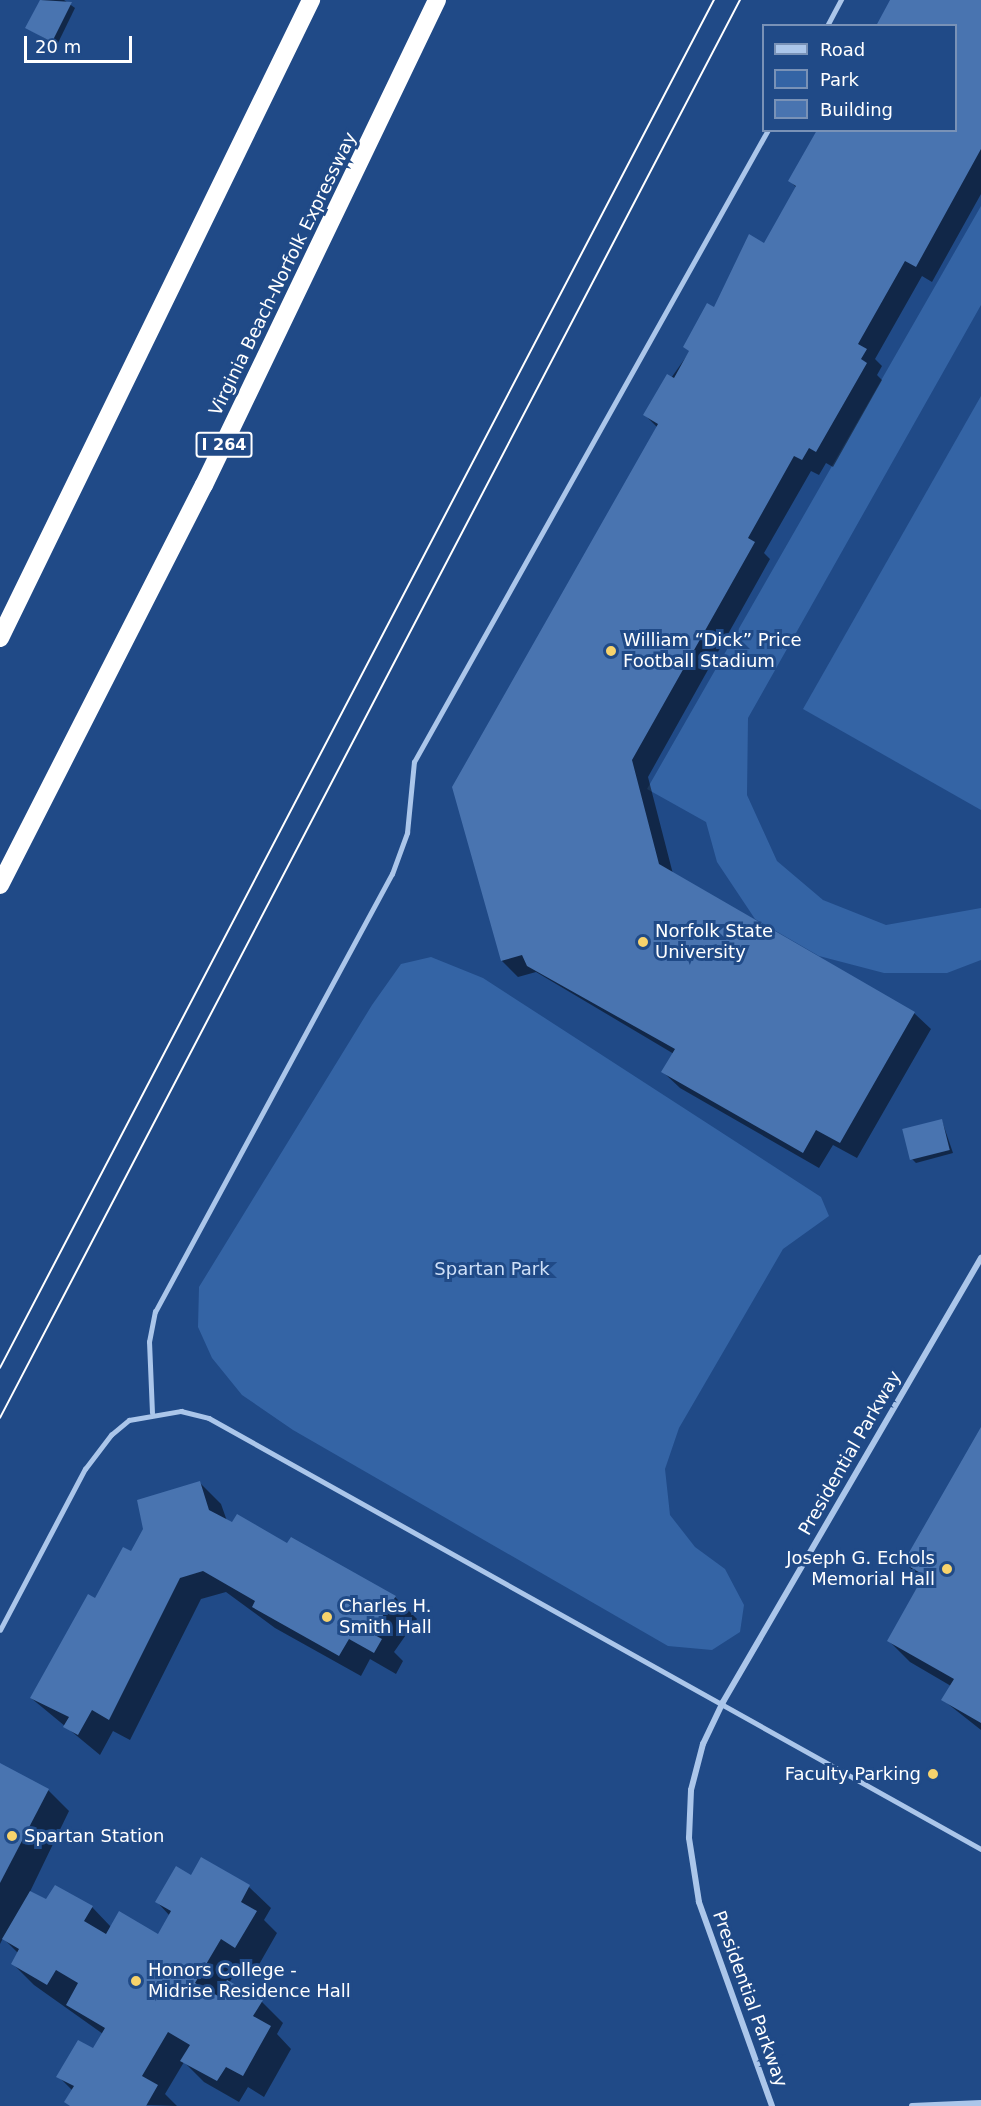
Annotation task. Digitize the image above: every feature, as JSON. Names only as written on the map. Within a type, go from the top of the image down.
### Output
[{"type":"highway","points":[[0,638],[311,0]]},
{"type":"highway","name":"Virginia Beach-Norfolk Expressway","points":[[0,885],[204,485],[437,0]]},
{"type":"street","name":"Presidential Parkway","points":[[772,2106],[720,1969],[699,1902],[688,1838],[691,1790],[703,1744],[723,1702],[981,1258]]},
{"type":"street","points":[[912,2106],[981,2103]]},
{"type":"lane","points":[[828,24],[841,0]]},
{"type":"lane","points":[[152,1413],[149,1342],[155,1312],[392,874],[407,833],[414,762],[767,132]]},
{"type":"lane","points":[[0,1630],[85,1469],[111,1435],[152,1413],[181,1411],[209,1418],[723,1702],[981,1849]]},
{"type":"green space","points":[[981,206],[981,305],[748,718],[747,795],[777,861],[823,900],[886,925],[981,908],[981,960],[947,973],[884,973],[819,956],[755,919],[717,862],[706,822],[647,789]]},
{"type":"green space","points":[[981,396],[981,810],[803,709]]},
{"type":"green space","name":"Spartan Park","points":[[431,957],[483,978],[821,1197],[829,1216],[783,1249],[679,1428],[665,1469],[670,1515],[695,1547],[725,1569],[744,1605],[740,1632],[712,1650],[668,1646],[293,1430],[242,1395],[212,1358],[198,1327],[199,1287],[372,1005],[401,964]]},
{"type":"building","points":[[40,0],[72,2],[52,42],[25,28]]},
{"type":"building","name":"William “Dick” Price Football Stadium","points":[[890,0],[981,0],[981,149],[916,267],[905,261],[858,344],[867,349],[861,359],[867,363],[816,452],[809,448],[802,460],[794,456],[748,538],[755,542],[632,760],[659,864],[915,1012],[840,1143],[816,1130],[803,1153],[661,1072],[675,1049],[527,966],[522,955],[501,961],[452,787],[658,424],[643,415],[667,374],[674,378],[689,351],[683,347],[707,303],[714,307],[749,234],[764,243],[796,186],[788,181],[816,132],[957,132],[957,24],[877,24]]},
{"type":"building","points":[[942,1119],[950,1150],[910,1160],[902,1129]]},
{"type":"building","name":"Joseph G. Echols Memorial Hall","points":[[981,1427],[981,1723],[941,1700],[954,1679],[887,1641],[924,1575],[903,1563]]},
{"type":"building","name":"Charles H. Smith Hall","points":[[200,1481],[209,1510],[232,1522],[237,1514],[287,1543],[291,1537],[396,1596],[371,1633],[382,1639],[374,1653],[349,1639],[339,1656],[252,1607],[255,1601],[203,1571],[180,1578],[109,1720],[92,1710],[78,1735],[63,1727],[69,1717],[30,1698],[88,1594],[95,1598],[123,1547],[131,1551],[143,1529],[137,1500]]},
{"type":"building","name":"Spartan Station","points":[[0,1763],[49,1789],[0,1883]]},
{"type":"building","name":"Honors College - Midrise Residence Hall","points":[[201,1857],[250,1885],[241,1902],[257,1911],[235,1948],[221,1939],[195,1983],[218,1996],[227,1980],[263,2000],[253,2016],[271,2026],[243,2076],[226,2067],[217,2081],[180,2061],[190,2045],[168,2032],[142,2076],[158,2085],[146,2106],[70,2106],[64,2102],[74,2086],[56,2077],[78,2040],[93,2048],[105,2028],[66,2005],[78,1983],[56,1970],[47,1985],[11,1964],[19,1949],[2,1939],[30,1891],[46,1899],[55,1885],[93,1906],[84,1921],[106,1934],[119,1911],[158,1934],[171,1911],[155,1902],[176,1866],[191,1875]]},
{"type":"tram line","points":[[0,1368],[714,0]]},
{"type":"tram line","points":[[0,1418],[740,0]]},
{"type":"place","name":"William “Dick” Price Football Stadium","points":[[611,651]]},
{"type":"place","name":"Norfolk State University","points":[[643,942]]},
{"type":"place","name":"Joseph G. Echols Memorial Hall","points":[[947,1569]]},
{"type":"place","name":"Charles H. Smith Hall","points":[[327,1617]]},
{"type":"place","name":"Faculty Parking","points":[[933,1774]]},
{"type":"place","name":"Spartan Station","points":[[12,1836]]},
{"type":"place","name":"Honors College - Midrise Residence Hall","points":[[136,1981]]}]
